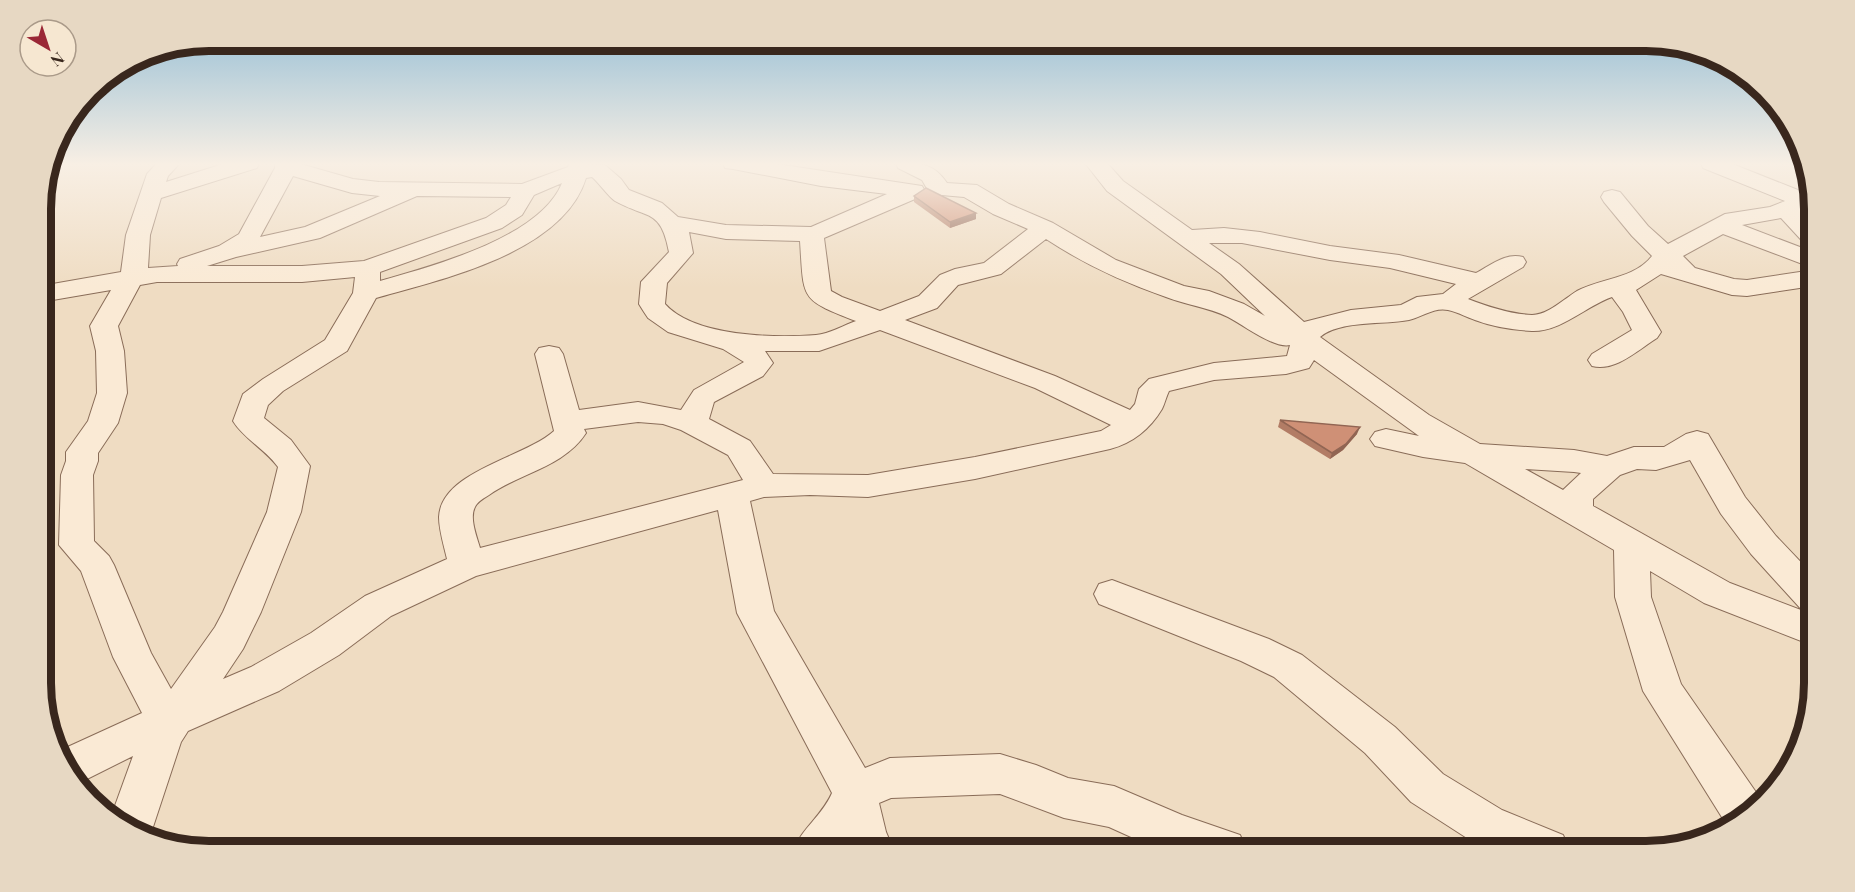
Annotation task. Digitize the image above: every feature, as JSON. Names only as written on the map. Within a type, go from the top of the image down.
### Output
[{"type":"street","points":[[144,276],[136,263],[138,235],[148,205]]},
{"type":"street","points":[[226,252],[247,239],[267,205]]},
{"type":"street","points":[[51,292],[144,276],[226,252],[312,233],[377,205]]},
{"type":"street","points":[[132,821],[162,735],[229,638],[284,512],[294,465],[280,447],[248,422],[254,401],[273,385],[338,345],[367,280],[494,223],[514,210],[517,205]]},
{"type":"street","points":[[171,719],[160,708],[133,657],[96,565],[77,545],[76,495],[82,452],[103,423],[112,393],[110,351],[104,326],[110,312],[144,276],[302,274],[367,280],[463,262],[514,243],[560,205]]},
{"type":"street","points":[[645,205],[666,216],[676,233],[681,253],[654,282],[652,304],[664,318],[678,326],[732,342],[825,342],[928,302],[950,280],[963,274],[992,269],[1045,228]]},
{"type":"street","points":[[841,205],[858,216]]},
{"type":"street","points":[[669,222],[726,232],[814,234],[888,205]]},
{"type":"street","points":[[994,205],[1045,228],[1092,258],[1126,273],[1235,310],[1279,336],[1295,342],[1316,326],[1351,318],[1407,312],[1426,303],[1450,301],[1488,316],[1534,323],[1575,306],[1586,297],[1623,285],[1733,219],[1797,205]]},
{"type":"street","points":[[1142,205],[1230,268],[1302,337],[1410,417],[1571,511],[1717,592],[1804,627]]},
{"type":"street","points":[[1618,205],[1662,260],[1693,274],[1732,287],[1747,288],[1804,279]]},
{"type":"street","points":[[1799,205],[1791,214],[1804,231]]},
{"type":"street","points":[[1721,225],[1804,257]]},
{"type":"street","points":[[814,234],[812,237],[816,286],[820,295],[833,303],[1045,382],[1135,424]]},
{"type":"street","points":[[1189,238],[1202,235],[1235,236],[1272,241],[1330,253],[1399,262],[1480,281]]},
{"type":"street","points":[[1450,301],[1514,262]]},
{"type":"street","points":[[1602,360],[1647,332],[1640,324],[1639,316],[1624,298],[1623,285]]},
{"type":"street","points":[[1235,310],[1259,307],[1351,318]]},
{"type":"street","points":[[74,765],[171,719],[265,679],[325,644],[378,606],[466,565],[748,491],[810,484],[868,486],[975,468],[1110,439],[1135,424],[1149,406],[1154,389],[1159,385],[1216,372],[1255,366],[1282,367],[1299,362],[1304,348],[1302,337]]},
{"type":"street","points":[[692,423],[699,402],[704,396],[753,370],[759,363],[755,357],[732,342]]},
{"type":"street","points":[[466,565],[456,519],[458,504],[481,482],[554,447],[570,433],[549,354]]},
{"type":"street","points":[[567,421],[638,412],[665,415],[692,423],[739,448],[748,491],[749,588],[756,613],[855,792],[867,841]]},
{"type":"street","points":[[1386,439],[1470,453],[1518,459],[1574,461],[1609,467]]},
{"type":"street","points":[[1571,511],[1576,506],[1576,495],[1609,467],[1634,458],[1656,459],[1674,455],[1697,441],[1709,468],[1728,499],[1785,570],[1804,588]]},
{"type":"street","points":[[1631,543],[1633,597],[1663,691],[1741,809]]},
{"type":"street","points":[[1112,594],[1255,650],[1288,666],[1380,740],[1427,788],[1486,825],[1524,841]]},
{"type":"street","points":[[828,841],[842,825],[855,792],[890,778],[999,774],[1036,785],[1064,798],[1114,807],[1176,836],[1192,841]]},
{"type":"building","points":[[926,205],[959,205],[976,213],[950,222]]},
{"type":"building","points":[[1280,420],[1360,427],[1346,444],[1332,453]]}]
